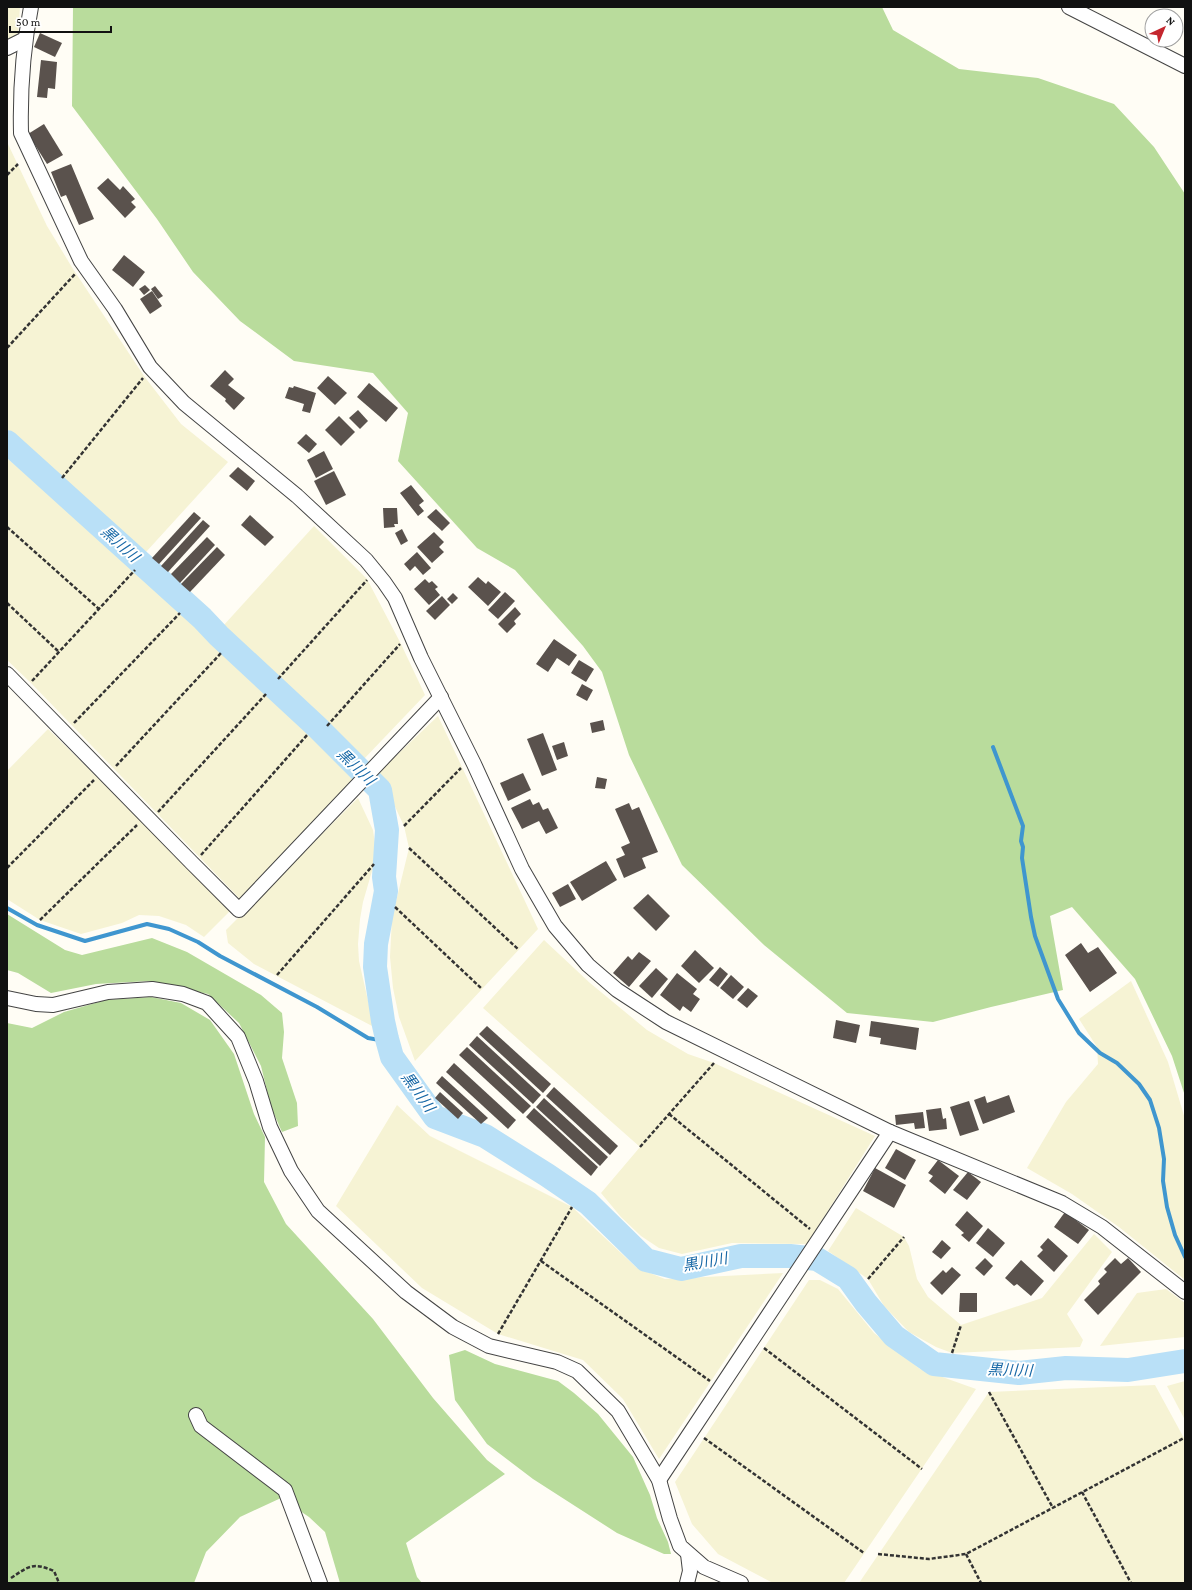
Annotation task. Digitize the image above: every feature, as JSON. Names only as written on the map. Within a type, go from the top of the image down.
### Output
[{"type":"street","points":[[31,7],[25,39],[21,133],[81,261],[115,309],[150,367],[184,403],[297,496],[366,560],[384,582],[395,598],[421,658],[499,816],[522,869],[555,926],[588,965],[617,990],[666,1022],[890,1132],[1062,1203],[1102,1227],[1185,1292]]},
{"type":"street","points":[[1069,7],[1185,66]]},
{"type":"street","points":[[7,48],[25,39]]},
{"type":"street","points":[[7,674],[239,910],[441,697]]},
{"type":"street","points":[[7,998],[36,1004],[53,1004],[108,992],[152,989],[183,994],[207,1004],[238,1037],[256,1081],[270,1127],[291,1171],[318,1211],[406,1292],[453,1327],[489,1346],[557,1362],[577,1371],[618,1411],[659,1480],[670,1519],[680,1546],[704,1567],[741,1583]]},
{"type":"street","points":[[659,1480],[890,1132]]},
{"type":"street","points":[[196,1415],[201,1426],[285,1490],[320,1583]]},
{"type":"street","points":[[688,1554],[690,1571],[688,1583]]},
{"type":"path","points":[[7,175],[18,164]]},
{"type":"path","points":[[7,348],[76,273]]},
{"type":"path","points":[[62,478],[144,376]]},
{"type":"path","points":[[7,527],[99,609]]},
{"type":"path","points":[[31,683],[135,570]]},
{"type":"path","points":[[278,679],[367,579]]},
{"type":"path","points":[[7,603],[59,652]]},
{"type":"path","points":[[72,725],[180,613]]},
{"type":"path","points":[[327,726],[401,644]]},
{"type":"path","points":[[114,769],[222,652]]},
{"type":"path","points":[[157,813],[266,694]]},
{"type":"path","points":[[200,857],[308,734]]},
{"type":"path","points":[[404,826],[462,767]]},
{"type":"path","points":[[7,868],[97,776]]},
{"type":"path","points":[[40,920],[142,821]]},
{"type":"path","points":[[409,848],[519,950]]},
{"type":"path","points":[[277,975],[374,864]]},
{"type":"path","points":[[395,907],[482,989]]},
{"type":"path","points":[[640,1147],[714,1063]]},
{"type":"path","points":[[669,1114],[814,1232]]},
{"type":"path","points":[[498,1334],[572,1207]]},
{"type":"path","points":[[868,1279],[904,1237]]},
{"type":"path","points":[[541,1261],[711,1381]]},
{"type":"path","points":[[952,1353],[961,1325]]},
{"type":"path","points":[[764,1348],[922,1469]]},
{"type":"path","points":[[989,1392],[1053,1508]]},
{"type":"path","points":[[704,1438],[864,1553]]},
{"type":"path","points":[[878,1554],[929,1559],[966,1554],[1184,1438]]},
{"type":"path","points":[[1082,1492],[1131,1583]]},
{"type":"path","points":[[966,1554],[981,1583]]},
{"type":"path","points":[[11,1578],[30,1566],[45,1567],[54,1571],[59,1583]]},
{"type":"shaded area","points":[[7,7],[20,7],[18,35],[7,42]]},
{"type":"shaded area","points":[[7,142],[47,226],[73,269],[144,376],[181,424],[228,462],[146,552],[7,429]]},
{"type":"shaded area","points":[[7,458],[135,570],[308,734],[353,779],[240,899],[7,660]]},
{"type":"shaded area","points":[[314,526],[367,579],[401,644],[425,695],[363,760],[223,626]]},
{"type":"shaded area","points":[[438,716],[538,929],[415,1061],[399,1017],[393,988],[390,957],[392,918],[409,848],[404,826],[379,772]]},
{"type":"shaded area","points":[[48,729],[232,909],[204,937],[186,925],[159,916],[139,915],[122,923],[81,934],[40,920],[7,899],[7,771]]},
{"type":"shaded area","points":[[358,798],[373,830],[376,851],[374,864],[363,902],[358,944],[359,961],[374,1027],[254,964],[228,943],[226,930]]},
{"type":"shaded area","points":[[544,940],[590,983],[647,1030],[688,1054],[714,1063],[875,1136],[807,1244],[732,1243],[682,1254],[659,1248],[641,1236],[621,1217],[601,1193],[640,1147],[483,1008]]},
{"type":"shaded area","points":[[1131,981],[1168,1062],[1185,1119],[1185,1280],[1119,1227],[1072,1194],[1027,1168],[1066,1102],[1098,1064],[1097,1047],[1079,1019]]},
{"type":"shaded area","points":[[397,1105],[430,1136],[572,1207],[637,1268],[665,1279],[783,1273],[659,1459],[623,1399],[583,1360],[498,1334],[422,1288],[336,1206]]},
{"type":"shaded area","points":[[856,1208],[904,1237],[909,1246],[917,1279],[928,1297],[961,1325],[1042,1298],[1094,1234],[1112,1252],[1067,1314],[1083,1340],[1080,1347],[952,1353],[936,1347],[909,1332],[884,1306],[868,1279],[828,1251]]},
{"type":"shaded area","points":[[809,1280],[820,1280],[838,1289],[874,1333],[920,1369],[976,1389],[844,1583],[773,1583],[718,1554],[692,1524],[675,1482]]},
{"type":"shaded area","points":[[1166,1289],[1185,1303],[1185,1337],[1100,1346],[1137,1293]]},
{"type":"shaded area","points":[[1185,1381],[1185,1420],[1167,1386]]},
{"type":"shaded area","points":[[1155,1385],[1185,1440],[1185,1583],[859,1583],[989,1392]]},
{"type":"green space","points":[[73,7],[882,7],[893,30],[959,69],[1038,78],[1114,104],[1154,147],[1185,194],[1185,1096],[1172,1056],[1135,979],[1072,907],[1050,916],[1063,990],[933,1022],[847,1013],[764,945],[682,865],[629,755],[602,672],[583,646],[515,570],[477,548],[398,461],[408,413],[373,373],[294,361],[240,321],[193,272],[157,219],[72,106]]},
{"type":"green space","points":[[7,914],[65,950],[82,955],[152,938],[187,952],[261,995],[282,1013],[284,1032],[282,1058],[297,1103],[298,1126],[282,1132],[271,1107],[261,1066],[239,1023],[208,994],[149,981],[96,984],[51,993],[18,973],[7,970]]},
{"type":"green space","points":[[151,997],[181,1003],[210,1020],[234,1054],[254,1114],[265,1137],[264,1182],[286,1224],[373,1319],[433,1398],[487,1460],[505,1474],[406,1543],[417,1577],[422,1583],[340,1583],[325,1532],[309,1517],[281,1498],[240,1517],[206,1552],[194,1583],[7,1583],[7,1023],[32,1028],[64,1012],[106,1000]]},
{"type":"green space","points":[[465,1350],[495,1364],[558,1381],[598,1414],[633,1457],[650,1495],[671,1554],[664,1554],[617,1533],[533,1479],[487,1444],[455,1400],[449,1355]]},
{"type":"building","points":[[40,33],[62,43],[55,57],[34,47]]},
{"type":"building","points":[[41,60],[57,62],[55,89],[48,88],[47,98],[37,97]]},
{"type":"building","points":[[44,124],[63,155],[47,164],[28,134]]},
{"type":"building","points":[[71,164],[94,219],[79,225],[66,195],[61,197],[51,172]]},
{"type":"building","points":[[108,178],[120,190],[123,186],[135,199],[131,202],[136,207],[125,218],[97,188]]},
{"type":"building","points":[[124,255],[145,272],[133,287],[112,270]]},
{"type":"building","points":[[145,285],[150,290],[144,295],[139,289]]},
{"type":"building","points":[[155,286],[163,296],[158,299],[151,289]]},
{"type":"building","points":[[152,291],[162,306],[150,314],[140,299]]},
{"type":"building","points":[[225,370],[234,379],[228,385],[245,398],[234,410],[225,401],[226,399],[210,386]]},
{"type":"building","points":[[328,376],[347,393],[335,405],[317,388]]},
{"type":"building","points":[[369,383],[398,408],[386,422],[357,397]]},
{"type":"building","points":[[294,386],[316,393],[310,413],[302,411],[304,404],[285,398],[289,387],[293,388]]},
{"type":"building","points":[[358,410],[368,421],[360,429],[349,418]]},
{"type":"building","points":[[339,416],[355,432],[341,446],[325,430]]},
{"type":"building","points":[[306,434],[317,444],[309,453],[297,443]]},
{"type":"building","points":[[324,451],[333,469],[316,478],[307,460]]},
{"type":"building","points":[[238,467],[255,481],[247,491],[229,476]]},
{"type":"building","points":[[334,471],[346,495],[326,505],[314,481]]},
{"type":"building","points":[[411,485],[424,501],[419,505],[424,511],[418,516],[400,493]]},
{"type":"building","points":[[383,508],[397,508],[398,524],[394,524],[395,527],[384,528]]},
{"type":"building","points":[[436,509],[450,523],[442,531],[427,517]]},
{"type":"building","points":[[194,512],[201,518],[159,564],[152,558]]},
{"type":"building","points":[[250,515],[274,537],[265,546],[241,525]]},
{"type":"building","points":[[203,520],[210,526],[168,572],[161,566]]},
{"type":"building","points":[[402,529],[408,541],[401,545],[395,533]]},
{"type":"building","points":[[434,532],[444,542],[439,547],[444,552],[432,563],[417,547]]},
{"type":"building","points":[[207,537],[215,545],[180,583],[171,574]]},
{"type":"building","points":[[217,547],[225,555],[190,592],[181,584]]},
{"type":"building","points":[[417,552],[431,568],[423,575],[415,566],[410,571],[404,564]]},
{"type":"building","points":[[478,577],[486,584],[488,581],[501,592],[488,606],[468,587]]},
{"type":"building","points":[[425,579],[429,583],[432,581],[438,587],[435,589],[440,595],[429,605],[414,589]]},
{"type":"building","points":[[505,592],[515,601],[498,619],[488,610]]},
{"type":"building","points":[[453,593],[458,598],[452,604],[447,599]]},
{"type":"building","points":[[442,596],[450,605],[435,620],[426,611]]},
{"type":"building","points":[[515,607],[521,614],[514,621],[516,624],[507,633],[498,624]]},
{"type":"building","points":[[554,639],[577,655],[569,666],[557,658],[548,672],[536,664]]},
{"type":"building","points":[[579,660],[594,669],[586,682],[571,673]]},
{"type":"building","points":[[582,684],[593,690],[587,701],[576,695]]},
{"type":"building","points":[[603,720],[605,730],[592,733],[590,723]]},
{"type":"building","points":[[543,733],[557,770],[542,776],[527,739]]},
{"type":"building","points":[[564,742],[568,756],[557,760],[552,746]]},
{"type":"building","points":[[523,773],[531,790],[508,801],[500,783]]},
{"type":"building","points":[[597,777],[607,779],[605,789],[595,788]]},
{"type":"building","points":[[530,799],[533,805],[539,802],[543,810],[548,808],[558,828],[546,834],[539,821],[522,829],[511,808]]},
{"type":"building","points":[[629,803],[632,810],[639,807],[658,852],[642,858],[646,868],[624,878],[616,859],[625,855],[621,847],[630,843],[615,809]]},
{"type":"building","points":[[606,861],[617,880],[582,901],[570,882]]},
{"type":"building","points":[[568,884],[576,899],[560,907],[552,893]]},
{"type":"building","points":[[648,894],[670,916],[656,931],[633,908]]},
{"type":"building","points":[[1081,943],[1088,953],[1098,947],[1117,973],[1090,992],[1065,955]]},
{"type":"building","points":[[695,950],[714,968],[699,983],[681,966]]},
{"type":"building","points":[[639,952],[651,961],[629,987],[613,973],[628,956],[632,960]]},
{"type":"building","points":[[720,967],[728,974],[718,987],[709,980]]},
{"type":"building","points":[[656,968],[668,979],[652,998],[639,986]]},
{"type":"building","points":[[677,973],[697,989],[693,994],[700,999],[691,1012],[683,1006],[680,1011],[660,995]]},
{"type":"building","points":[[731,975],[744,987],[733,999],[720,988]]},
{"type":"building","points":[[748,988],[758,996],[747,1008],[737,1000]]},
{"type":"building","points":[[836,1020],[860,1025],[856,1043],[833,1038]]},
{"type":"building","points":[[871,1021],[919,1028],[916,1050],[880,1044],[881,1038],[869,1036]]},
{"type":"building","points":[[487,1026],[551,1084],[543,1093],[479,1034]]},
{"type":"building","points":[[477,1036],[541,1095],[533,1104],[469,1045]]},
{"type":"building","points":[[467,1047],[531,1106],[523,1114],[459,1055]]},
{"type":"building","points":[[454,1063],[516,1120],[508,1129],[446,1072]]},
{"type":"building","points":[[442,1076],[488,1118],[481,1124],[436,1083]]},
{"type":"building","points":[[554,1087],[618,1146],[610,1155],[546,1096]]},
{"type":"building","points":[[440,1092],[463,1113],[458,1119],[435,1098]]},
{"type":"building","points":[[1009,1095],[1015,1112],[983,1124],[974,1100],[985,1096],[987,1103]]},
{"type":"building","points":[[544,1098],[608,1157],[600,1166],[536,1107]]},
{"type":"building","points":[[969,1101],[979,1130],[960,1136],[950,1107]]},
{"type":"building","points":[[534,1108],[598,1167],[591,1176],[526,1117]]},
{"type":"building","points":[[941,1108],[943,1119],[946,1118],[947,1129],[929,1131],[926,1110]]},
{"type":"building","points":[[923,1112],[925,1128],[915,1129],[914,1123],[896,1125],[895,1115]]},
{"type":"building","points":[[896,1149],[916,1160],[905,1180],[885,1168]]},
{"type":"building","points":[[938,1160],[959,1176],[945,1194],[929,1181],[933,1176],[928,1173]]},
{"type":"building","points":[[875,1168],[906,1185],[894,1208],[863,1191]]},
{"type":"building","points":[[968,1172],[981,1182],[967,1200],[953,1190]]},
{"type":"building","points":[[967,1211],[983,1226],[969,1242],[961,1235],[964,1233],[955,1225]]},
{"type":"building","points":[[1065,1212],[1089,1230],[1078,1244],[1054,1227]]},
{"type":"building","points":[[988,1228],[1005,1243],[993,1257],[976,1243]]},
{"type":"building","points":[[1048,1238],[1068,1256],[1054,1272],[1037,1256],[1043,1250],[1040,1247]]},
{"type":"building","points":[[942,1240],[951,1248],[941,1259],[932,1252]]},
{"type":"building","points":[[985,1258],[993,1266],[984,1276],[975,1268]]},
{"type":"building","points":[[1115,1258],[1121,1264],[1128,1258],[1141,1272],[1098,1315],[1084,1300],[1100,1284],[1098,1281],[1107,1272],[1104,1269]]},
{"type":"building","points":[[1021,1260],[1044,1281],[1031,1296],[1017,1284],[1014,1286],[1005,1278]]},
{"type":"building","points":[[952,1267],[961,1275],[942,1295],[930,1283],[943,1270],[946,1273]]},
{"type":"building","points":[[960,1293],[977,1293],[977,1312],[959,1312]]},
{"type":"waterway","name":"黒川川","points":[[7,442],[202,618],[219,636],[317,727],[380,790],[387,830],[384,877],[386,891],[376,944],[375,967],[383,1021],[392,1057],[435,1117],[485,1136],[547,1175],[588,1203],[646,1260],[681,1269],[741,1256],[790,1256],[817,1259],[848,1278],[866,1303],[894,1336],[934,1364],[1019,1373],[1066,1368],[1128,1370],[1185,1361]]},
{"type":"waterway","points":[[993,747],[1023,826],[1021,841],[1023,847],[1022,858],[1031,917],[1035,936],[1058,999],[1079,1033],[1100,1053],[1117,1063],[1139,1084],[1150,1100],[1159,1128],[1164,1159],[1163,1181],[1167,1207],[1175,1235],[1185,1257]]},
{"type":"waterway","points":[[7,908],[37,925],[85,941],[147,924],[169,929],[198,942],[220,956],[317,1007],[368,1038],[385,1041],[387,1039]]}]
